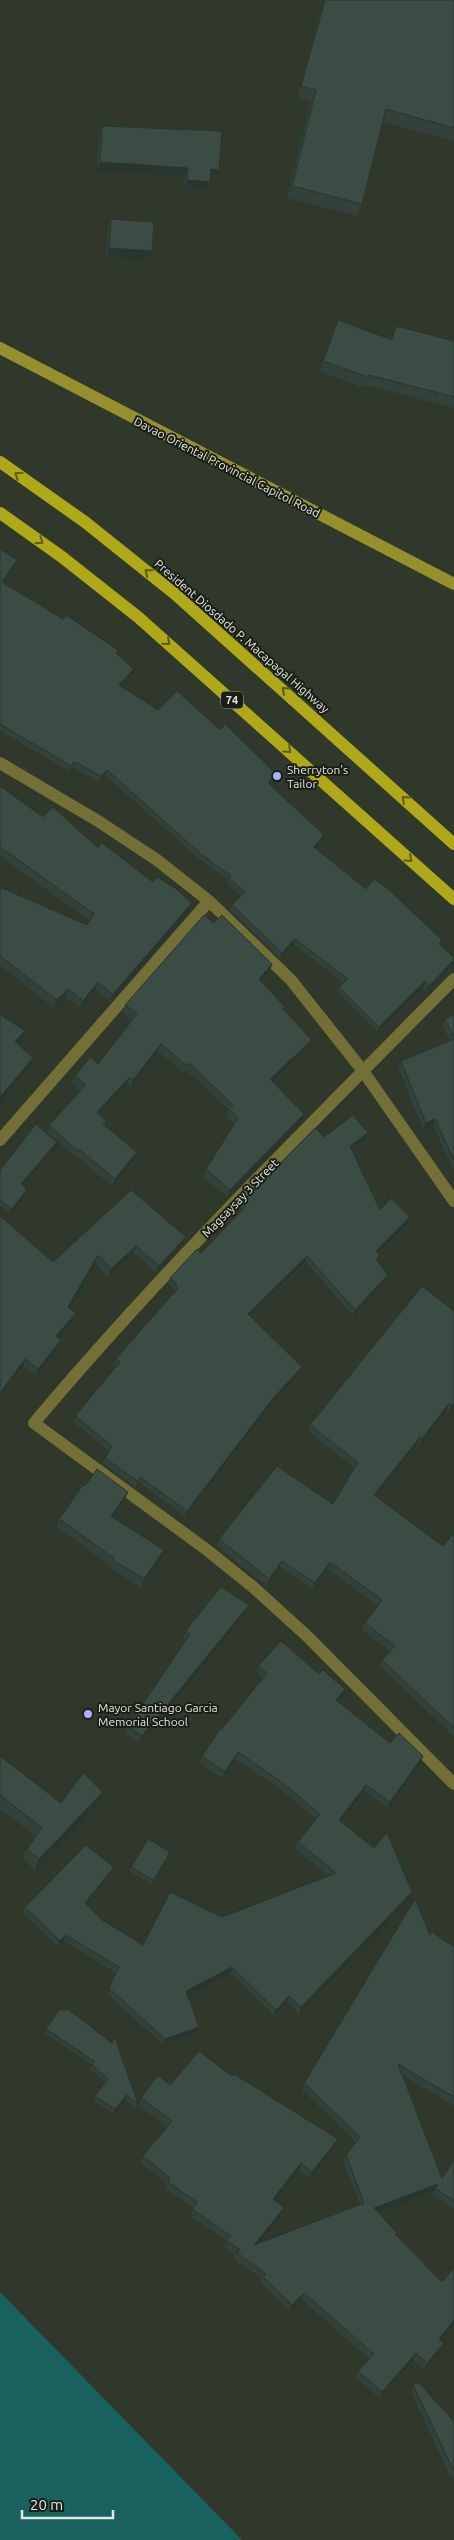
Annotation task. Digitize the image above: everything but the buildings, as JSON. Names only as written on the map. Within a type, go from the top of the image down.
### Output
[{"type":"main road","name":"President Diosdado P. Macapagal Highway","points":[[0,462],[85,522],[175,594],[454,844]]},
{"type":"main road","name":"74","points":[[0,513],[62,557],[138,617],[454,899]]},
{"type":"street","name":"Davao Oriental Provincial Capitol Road","points":[[0,348],[454,584]]},
{"type":"street","points":[[0,763],[106,826],[157,860],[209,901],[291,980],[363,1071],[454,1201]]},
{"type":"street","points":[[0,1140],[209,901]]},
{"type":"street","name":"Magsaysay 3 Street","points":[[454,979],[126,1318],[34,1423],[207,1550],[253,1587],[307,1636],[454,1784]]},
{"type":"water","points":[[0,2292],[242,2540],[0,2540]]},
{"type":"place","name":"Sherryton's Tailor","points":[[277,776]]},
{"type":"place","name":"Mayor Santiago Garcia Memorial School","points":[[88,1714]]}]
